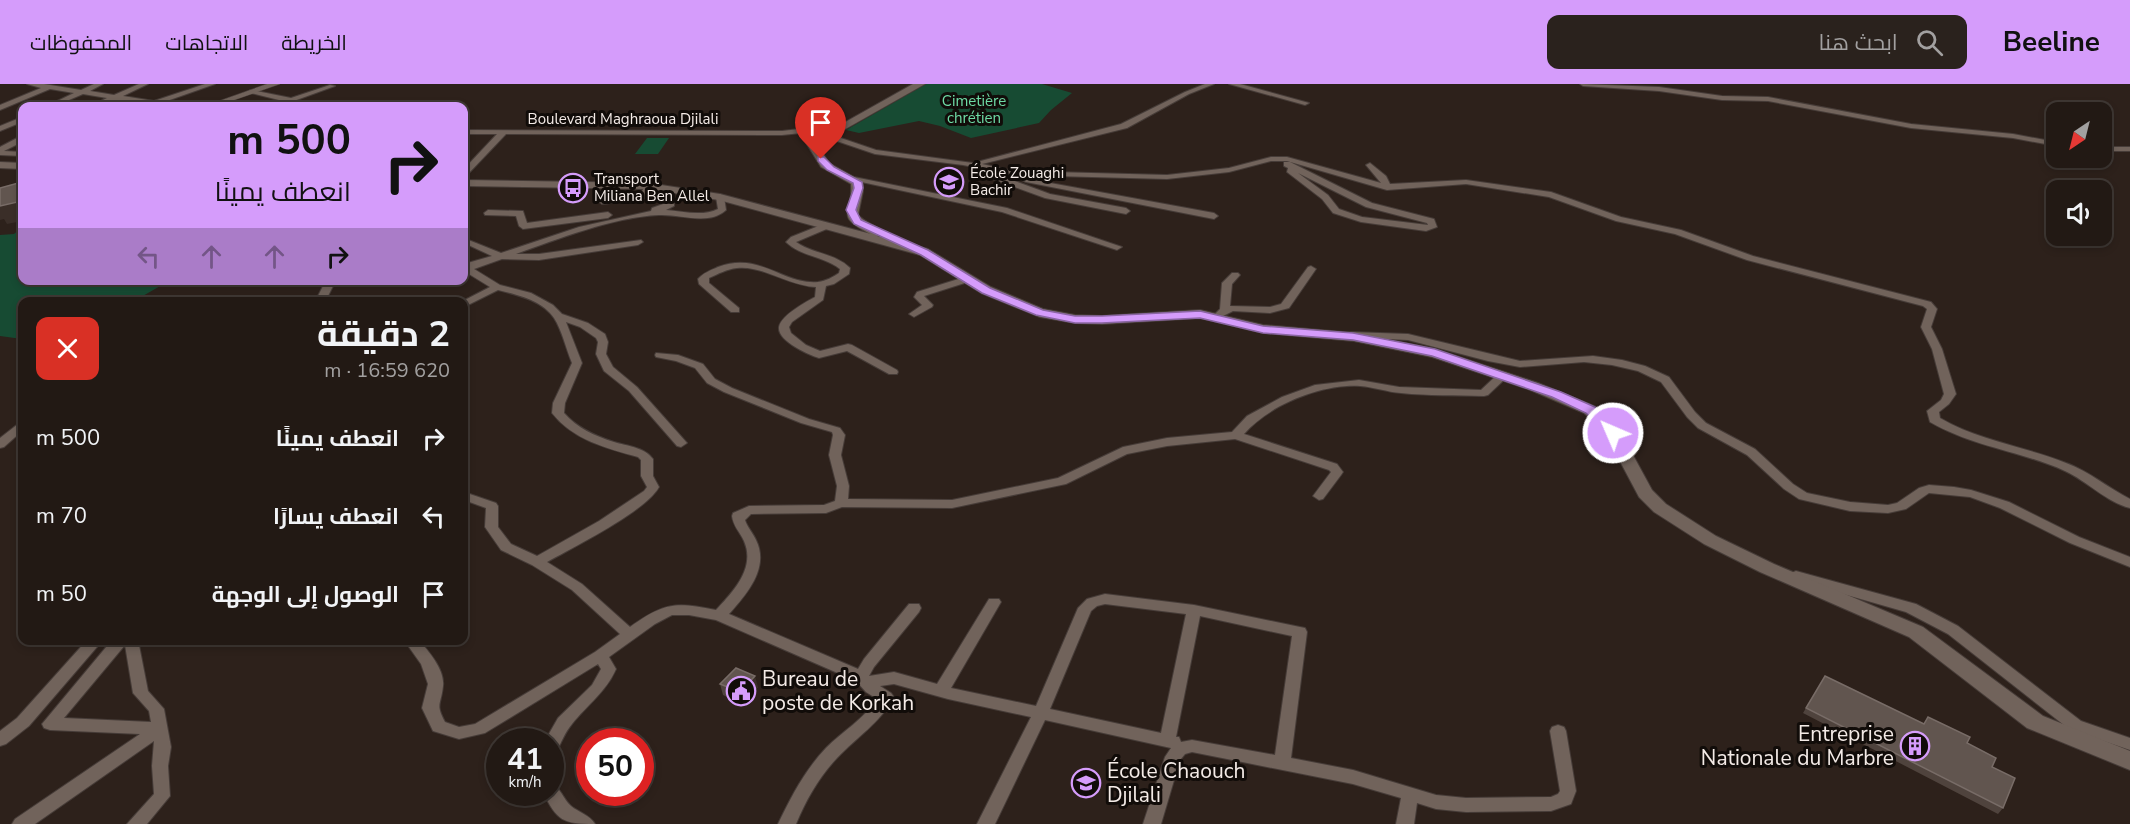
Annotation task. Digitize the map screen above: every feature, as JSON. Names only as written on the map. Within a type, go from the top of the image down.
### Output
[{"type":"main road","points":[[920,84],[852,121],[816,134],[818,154],[825,165],[857,182],[858,188],[851,210],[857,222],[924,252],[986,290],[1016,304],[1059,317],[1102,320],[1220,313],[1263,329],[1340,335],[1435,353],[1557,394],[1590,410],[1613,433],[1645,493],[1660,508],[1710,540],[1767,568],[1916,632],[2035,722],[2130,761]]},
{"type":"main road","points":[[0,165],[18,166]]},
{"type":"main road","points":[[468,183],[646,191],[720,197],[924,252]]},
{"type":"street","points":[[30,84],[148,102]]},
{"type":"street","points":[[59,102],[100,84]]},
{"type":"street","points":[[104,102],[145,84]]},
{"type":"street","points":[[157,102],[212,84]]},
{"type":"street","points":[[222,102],[276,84]]},
{"type":"street","points":[[288,102],[332,86],[322,84]]},
{"type":"street","points":[[969,164],[1119,128],[1211,84]]},
{"type":"street","points":[[1232,84],[1305,103]]},
{"type":"street","points":[[1583,84],[1722,98],[1784,101],[1911,126],[2013,136],[2046,142]]},
{"type":"street","points":[[1657,84],[1682,89],[1686,91],[1684,93]]},
{"type":"street","points":[[0,108],[52,86]]},
{"type":"street","points":[[251,92],[291,101]]},
{"type":"street","points":[[0,114],[18,118]]},
{"type":"street","points":[[0,129],[18,121]]},
{"type":"street","name":"Boulevard Maghraoua Djilali","points":[[468,132],[816,134],[874,152],[969,164]]},
{"type":"street","points":[[468,169],[504,132]]},
{"type":"street","points":[[0,134],[18,136]]},
{"type":"street","points":[[0,151],[18,140]]},
{"type":"street","points":[[0,151],[18,146]]},
{"type":"street","points":[[2112,149],[2130,149]]},
{"type":"street","points":[[0,151],[18,153]]},
{"type":"street","points":[[468,157],[481,157]]},
{"type":"street","points":[[969,164],[1014,173],[1167,177],[1229,170],[1275,159],[1308,164],[1386,187],[1466,182],[1551,195],[1618,219],[1678,232],[1750,258],[1927,304],[1932,309],[1926,327],[1937,349],[1950,394],[1945,402],[1933,411],[1934,420],[1946,428],[2079,473],[2130,504]]},
{"type":"street","points":[[1275,159],[1293,167],[1369,205],[1431,221],[1433,227],[1361,219],[1336,211],[1325,197],[1290,170],[1293,167]]},
{"type":"street","points":[[969,164],[1048,196],[1126,211]]},
{"type":"street","points":[[1370,165],[1383,178],[1386,187]]},
{"type":"street","points":[[979,168],[1065,188],[1214,216]]},
{"type":"street","points":[[852,178],[1004,210],[1117,247]]},
{"type":"street","points":[[488,213],[520,213],[523,226],[658,210],[671,204],[646,191],[603,201]]},
{"type":"street","points":[[468,266],[568,231],[635,216],[658,212],[712,214],[722,210],[720,197]]},
{"type":"street","points":[[735,310],[704,284],[703,279],[706,276],[739,265],[750,266],[801,283],[821,285],[844,273],[844,268],[839,263],[800,248],[791,242],[826,226]]},
{"type":"street","points":[[468,243],[501,256],[553,256],[614,244],[638,242]]},
{"type":"street","points":[[468,269],[497,287],[528,295],[549,307],[558,316],[577,363],[559,403],[558,413],[562,419],[592,438],[642,454],[647,459],[647,476],[653,487],[649,494],[604,524],[537,562]]},
{"type":"street","points":[[1220,313],[1236,307],[1272,310],[1285,306],[1311,269]]},
{"type":"street","points":[[1220,313],[1227,284],[1235,275]]},
{"type":"street","points":[[914,314],[928,305],[919,297],[920,294],[969,279]]},
{"type":"street","points":[[821,285],[820,298],[785,322],[784,331],[787,339],[819,355],[848,347],[893,372]]},
{"type":"street","points":[[468,302],[497,287]]},
{"type":"street","points":[[558,316],[584,325],[602,336],[600,354],[608,369],[633,389],[681,443]]},
{"type":"street","points":[[1340,335],[1392,335],[1523,364],[1584,359],[1638,367],[1671,384],[1701,424],[1753,453],[1784,484],[1803,495],[1826,503],[1885,510],[1898,507],[1921,490],[1936,489],[1973,495],[2004,504],[2068,537],[2130,562]]},
{"type":"street","points":[[660,356],[678,358],[699,366],[711,381],[728,390],[805,421],[836,430],[839,435],[835,448],[835,459],[843,478],[844,494],[840,503]]},
{"type":"street","points":[[1236,435],[1251,417],[1286,399],[1315,388],[1359,383],[1400,390],[1484,393],[1502,376]]},
{"type":"street","points":[[0,444],[18,429]]},
{"type":"street","points":[[719,616],[750,576],[756,559],[750,540],[738,523],[738,516],[749,510],[826,509],[840,503],[952,504],[1062,481],[1123,451],[1167,442],[1236,435],[1333,467],[1337,472],[1319,495]]},
{"type":"street","points":[[468,497],[492,506],[492,527],[506,547],[537,562],[577,587],[629,634]]},
{"type":"street","points":[[1767,568],[1911,608],[1953,630],[2075,725],[2130,744]]},
{"type":"street","points":[[986,824],[1041,713],[1085,608],[1092,602],[1105,599],[1194,610],[1300,632],[1282,764]]},
{"type":"street","points":[[941,691],[994,602]]},
{"type":"street","points":[[864,680],[869,663],[914,608]]},
{"type":"street","points":[[415,645],[428,662],[436,684],[430,708],[439,728],[459,733],[479,729],[600,656],[650,620],[670,610],[689,610],[719,616],[864,680],[886,697],[878,712],[825,759],[797,803],[787,824]]},
{"type":"street","points":[[1167,741],[1194,610]]},
{"type":"street","points":[[0,740],[23,722],[92,645]]},
{"type":"street","points":[[117,645],[50,724],[160,729]]},
{"type":"street","points":[[132,645],[141,693],[156,709],[163,747],[160,766],[162,796],[136,824]]},
{"type":"street","points":[[560,728],[570,714],[599,689],[605,679],[609,669],[600,656]]},
{"type":"street","points":[[864,680],[894,678],[941,691],[1167,741],[1353,777],[1436,802],[1466,805],[1551,804],[1565,799],[1568,791],[1558,731]]},
{"type":"street","points":[[21,824],[160,729]]},
{"type":"street","points":[[1152,824],[1173,757],[1180,749],[1192,746]]},
{"type":"street","points":[[1405,824],[1410,794]]},
{"type":"street","points":[[559,806],[586,824]]},
{"type":"green space","name":"Cimetière chrétien","points":[[926,84],[1042,84],[1072,93],[1039,123],[971,138],[919,121],[859,133],[846,130]]},
{"type":"green space","points":[[647,138],[669,138],[658,154],[635,154]]},
{"type":"green space","points":[[18,230],[18,285],[162,285],[141,297],[18,297],[18,338],[0,336],[0,235],[14,234]]},
{"type":"building","points":[[18,183],[18,202],[0,206],[0,188]]},
{"type":"building","points":[[736,668],[755,676],[740,692],[720,684]]},
{"type":"building","name":"Entreprise Nationale du Marbre","points":[[1825,676],[1924,724],[1928,717],[1970,737],[1967,743],[1996,758],[1992,767],[2015,778],[2003,808],[1806,708]]},
{"type":"place","name":"École Zouaghi Bachir","points":[[949,182]]},
{"type":"place","name":"Transport Miliana Ben Allel","points":[[573,188]]},
{"type":"place","name":"Bureau de poste de Korkah","points":[[741,691]]},
{"type":"place","name":"Entreprise Nationale du Marbre","points":[[1915,746]]},
{"type":"place","name":"École Chaouch Djilali","points":[[1086,783]]},
{"type":"route","points":[[821,159],[825,165],[857,182],[858,188],[851,210],[857,222],[924,252],[986,290],[1040,313],[1075,319],[1102,320],[1200,315],[1263,329],[1353,337],[1412,348],[1435,353],[1557,394],[1590,410],[1613,433]]}]
